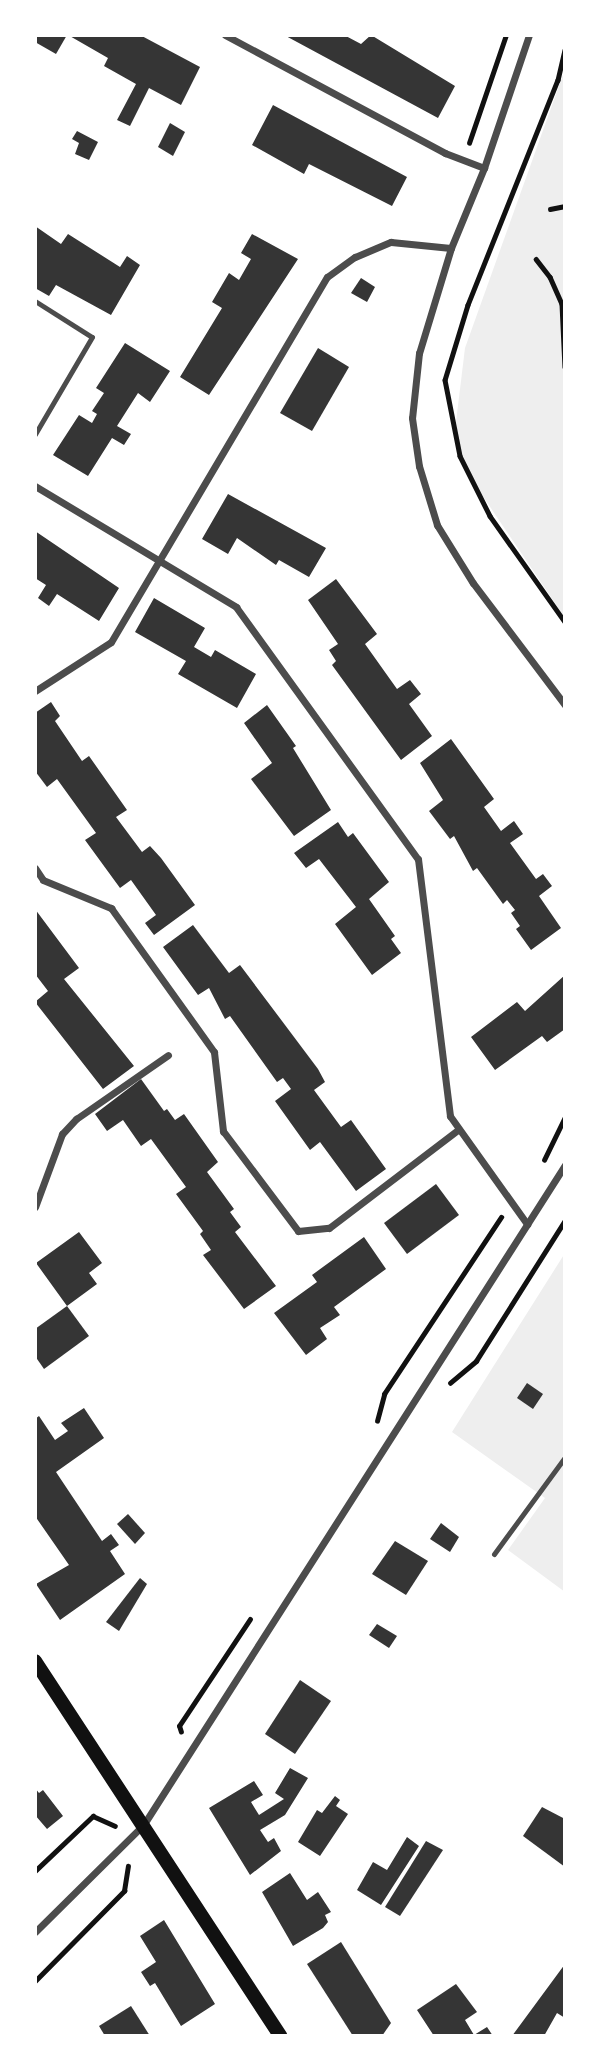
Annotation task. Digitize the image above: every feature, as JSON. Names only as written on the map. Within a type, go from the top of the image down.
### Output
[{"type":"main road","points":[[35,1661],[280,2036]]},
{"type":"street","points":[[225,35],[463,160],[484,168]]},
{"type":"street","points":[[529,35],[484,168],[451,248],[419,353],[412,418],[419,466],[437,525],[473,583],[565,705]]},
{"type":"street","points":[[35,691],[111,642],[156,561],[327,277],[355,257],[391,242],[451,248]]},
{"type":"street","points":[[35,486],[236,607],[418,859],[450,1116],[527,1224]]},
{"type":"street","points":[[35,868],[43,880],[111,908],[119,919],[214,1052],[223,1131],[298,1231],[329,1228],[459,1129]]},
{"type":"street","points":[[35,1207],[62,1134],[76,1119],[168,1055]]},
{"type":"street","points":[[35,1932],[144,1824],[188,1751],[565,1164]]},
{"type":"lane","points":[[35,301],[92,337],[35,434]]},
{"type":"lane","points":[[494,1554],[565,1457]]},
{"type":"path","points":[[463,160],[506,35]]},
{"type":"path","points":[[565,50],[558,80],[468,304],[445,380],[460,456],[490,516],[565,622]]},
{"type":"path","points":[[551,209],[565,206]]},
{"type":"path","points":[[536,259],[550,277],[562,304],[565,367]]},
{"type":"path","points":[[543,1163],[565,1117]]},
{"type":"path","points":[[376,1427],[384,1394],[512,1204]]},
{"type":"path","points":[[188,1751],[179,1727],[255,1611]]},
{"type":"path","points":[[35,1871],[93,1816],[132,1835],[124,1891],[35,1982]]},
{"type":"shaded area","points":[[565,69],[565,618],[478,489],[460,451],[456,422],[465,348]]},
{"type":"shaded area","points":[[565,1253],[565,1592],[508,1550],[545,1498],[452,1432]]},
{"type":"building","points":[[35,35],[67,35],[56,54],[35,42]]},
{"type":"building","points":[[68,35],[140,35],[200,67],[181,105],[149,88],[130,126],[117,120],[136,84],[104,66],[108,58]]},
{"type":"building","points":[[284,35],[344,35],[361,44],[371,35],[455,86],[438,118]]},
{"type":"building","points":[[273,105],[407,177],[392,206],[309,164],[304,174],[252,145]]},
{"type":"building","points":[[170,123],[185,132],[173,156],[158,147]]},
{"type":"building","points":[[77,131],[98,142],[89,160],[75,154],[79,143],[72,139]]},
{"type":"building","points":[[35,226],[61,244],[68,234],[120,267],[127,256],[140,265],[111,315],[56,285],[49,296],[35,288]]},
{"type":"building","points":[[252,234],[298,259],[209,395],[180,377],[222,308],[212,302],[229,273],[239,280],[251,259],[241,253]]},
{"type":"building","points":[[361,278],[375,287],[367,302],[351,293]]},
{"type":"building","points":[[125,343],[170,371],[150,402],[138,393],[117,426],[131,434],[124,445],[112,438],[88,476],[53,455],[79,415],[92,423],[97,414],[92,411],[104,393],[96,388]]},
{"type":"building","points":[[318,348],[349,367],[312,431],[280,413]]},
{"type":"building","points":[[228,494],[326,548],[309,577],[279,560],[276,565],[237,538],[228,554],[202,539]]},
{"type":"building","points":[[35,531],[119,588],[99,621],[57,594],[49,606],[38,598],[46,585],[35,578]]},
{"type":"building","points":[[336,579],[377,634],[365,644],[397,689],[410,680],[421,694],[409,704],[432,736],[401,760],[332,665],[336,661],[329,650],[338,644],[308,600]]},
{"type":"building","points":[[154,598],[205,628],[194,647],[211,657],[215,650],[256,674],[237,708],[178,674],[186,661],[135,632]]},
{"type":"building","points":[[51,702],[60,716],[55,721],[82,761],[89,756],[127,810],[116,817],[142,852],[150,846],[161,858],[195,905],[154,935],[145,923],[156,915],[131,880],[120,888],[85,840],[96,833],[57,779],[47,787],[35,771],[35,713]]},
{"type":"building","points":[[267,705],[296,746],[293,748],[331,810],[294,836],[251,779],[272,763],[244,723]]},
{"type":"building","points":[[451,739],[494,799],[484,807],[501,831],[514,821],[523,834],[510,843],[536,879],[543,874],[552,886],[539,896],[561,928],[531,950],[516,929],[520,926],[511,913],[515,910],[507,900],[503,904],[477,868],[473,871],[454,836],[450,839],[429,811],[443,800],[420,763]]},
{"type":"building","points":[[338,822],[348,837],[353,833],[389,882],[369,899],[395,936],[391,939],[401,953],[372,975],[335,924],[356,907],[319,859],[306,868],[294,853]]},
{"type":"building","points":[[35,909],[79,968],[64,979],[134,1066],[103,1089],[35,1002],[48,991],[35,974]]},
{"type":"building","points":[[193,925],[229,973],[240,965],[318,1069],[325,1082],[314,1090],[341,1127],[351,1120],[386,1169],[356,1191],[320,1142],[310,1150],[275,1101],[291,1089],[283,1078],[277,1082],[230,1016],[225,1019],[209,988],[198,995],[163,947]]},
{"type":"building","points":[[565,975],[565,1029],[547,1042],[542,1036],[495,1070],[471,1037],[517,1002],[525,1011]]},
{"type":"building","points":[[141,1079],[164,1111],[167,1109],[175,1120],[184,1114],[218,1162],[207,1172],[234,1209],[230,1212],[241,1227],[235,1232],[276,1286],[244,1309],[203,1255],[211,1250],[200,1234],[203,1231],[176,1194],[186,1187],[151,1139],[141,1146],[123,1120],[107,1131],[95,1114]]},
{"type":"building","points":[[436,1184],[459,1215],[407,1254],[384,1223]]},
{"type":"building","points":[[79,1232],[102,1263],[89,1273],[97,1284],[67,1306],[36,1263]]},
{"type":"building","points":[[364,1237],[386,1269],[334,1307],[340,1315],[320,1328],[327,1339],[306,1355],[274,1313],[317,1282],[312,1275]]},
{"type":"building","points":[[67,1306],[89,1336],[44,1369],[35,1356],[35,1329]]},
{"type":"building","points":[[527,1383],[543,1394],[533,1409],[517,1398]]},
{"type":"building","points":[[84,1408],[104,1438],[56,1472],[102,1541],[111,1534],[119,1545],[110,1551],[125,1574],[60,1620],[36,1584],[69,1565],[35,1516],[35,1419],[39,1416],[55,1440],[68,1431],[61,1423]]},
{"type":"building","points":[[128,1514],[145,1533],[135,1544],[117,1524]]},
{"type":"building","points":[[441,1523],[459,1537],[450,1552],[430,1539]]},
{"type":"building","points":[[395,1541],[428,1561],[406,1595],[372,1574]]},
{"type":"building","points":[[140,1578],[147,1584],[119,1631],[106,1622]]},
{"type":"building","points":[[377,1624],[397,1636],[389,1648],[369,1635]]},
{"type":"building","points":[[300,1680],[331,1701],[295,1754],[265,1734]]},
{"type":"building","points":[[290,1768],[308,1778],[285,1815],[260,1830],[268,1842],[274,1838],[281,1851],[250,1875],[209,1808],[254,1781],[263,1795],[251,1802],[259,1815],[284,1799],[275,1793]]},
{"type":"building","points":[[35,1788],[39,1793],[43,1790],[63,1816],[47,1829],[35,1815]]},
{"type":"building","points":[[335,1796],[340,1800],[336,1806],[348,1814],[320,1856],[298,1842],[317,1810],[322,1813]]},
{"type":"building","points":[[542,1807],[565,1819],[565,1867],[523,1836]]},
{"type":"building","points":[[407,1837],[419,1846],[381,1905],[357,1890],[373,1862],[387,1870]]},
{"type":"building","points":[[426,1841],[443,1850],[400,1916],[385,1907]]},
{"type":"building","points":[[290,1873],[307,1900],[318,1892],[331,1912],[325,1915],[328,1922],[323,1928],[293,1946],[262,1892]]},
{"type":"building","points":[[164,1920],[215,2004],[181,2026],[155,1983],[150,1986],[141,1972],[156,1962],[140,1936]]},
{"type":"building","points":[[341,1942],[391,2023],[382,2036],[353,2036],[307,1964]]},
{"type":"building","points":[[565,1964],[565,2018],[557,2013],[544,2036],[512,2036]]},
{"type":"building","points":[[456,1984],[477,2012],[465,2020],[474,2035],[487,2027],[493,2036],[434,2036],[417,2010]]},
{"type":"building","points":[[131,2006],[150,2036],[105,2036],[99,2026]]}]
